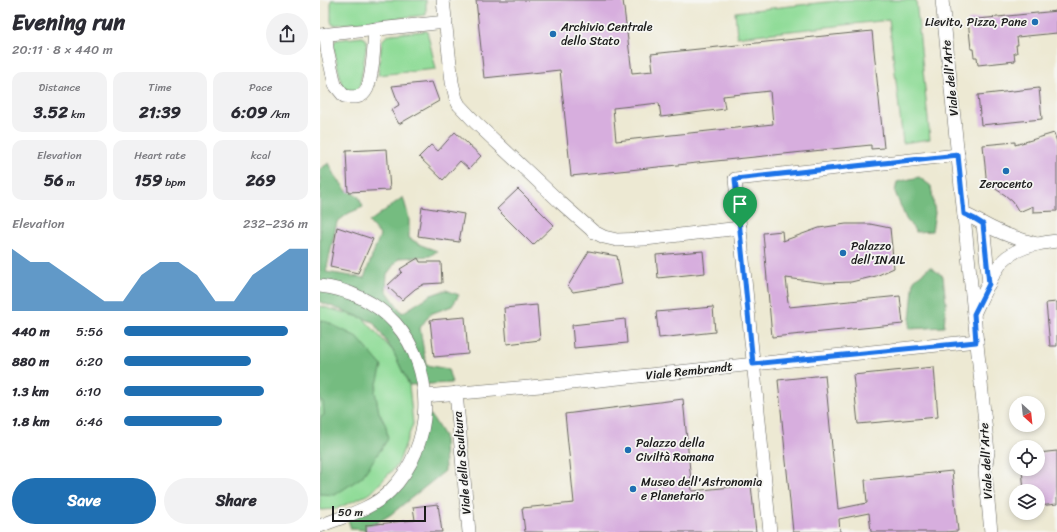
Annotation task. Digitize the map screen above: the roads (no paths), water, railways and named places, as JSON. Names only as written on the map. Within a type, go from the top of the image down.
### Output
[{"type":"street","points":[[443,0],[452,82],[459,105],[476,123],[594,232],[604,237],[617,240],[645,239],[740,228]]},
{"type":"street","name":"Viale dell'Arte","points":[[942,0],[988,452],[985,470],[991,532]]},
{"type":"street","points":[[375,29],[370,80],[365,92],[359,97],[344,96],[336,85],[323,34],[446,22]]},
{"type":"street","points":[[770,532],[735,179],[958,155]]},
{"type":"street","points":[[964,214],[1013,237],[1037,244]]},
{"type":"street","points":[[983,224],[989,284]]},
{"type":"street","points":[[974,314],[989,284],[1006,258],[1022,248],[1037,244],[1057,242]]},
{"type":"street","points":[[320,286],[339,290],[359,298],[381,311],[395,324],[408,341],[416,357],[422,377],[425,396],[425,415],[421,438],[412,462],[403,476],[390,491],[376,502],[360,511],[320,526]]},
{"type":"street","name":"Viale Rembrandt","points":[[425,396],[552,385],[976,342]]},
{"type":"street","name":"Viale della Scultura","points":[[456,393],[469,532]]},
{"type":"place","name":"Lievito, Pizza, Pane","points":[[1035,22]]},
{"type":"place","name":"Archivio Centrale dello Stato","points":[[553,34]]},
{"type":"place","name":"Zerocento","points":[[1006,171]]},
{"type":"place","name":"Palazzo dell'INAIL","points":[[843,253]]},
{"type":"place","name":"Palazzo della Civiltà Romana","points":[[628,450]]},
{"type":"place","name":"Museo dell'Astronomia e Planetario","points":[[633,489]]}]
